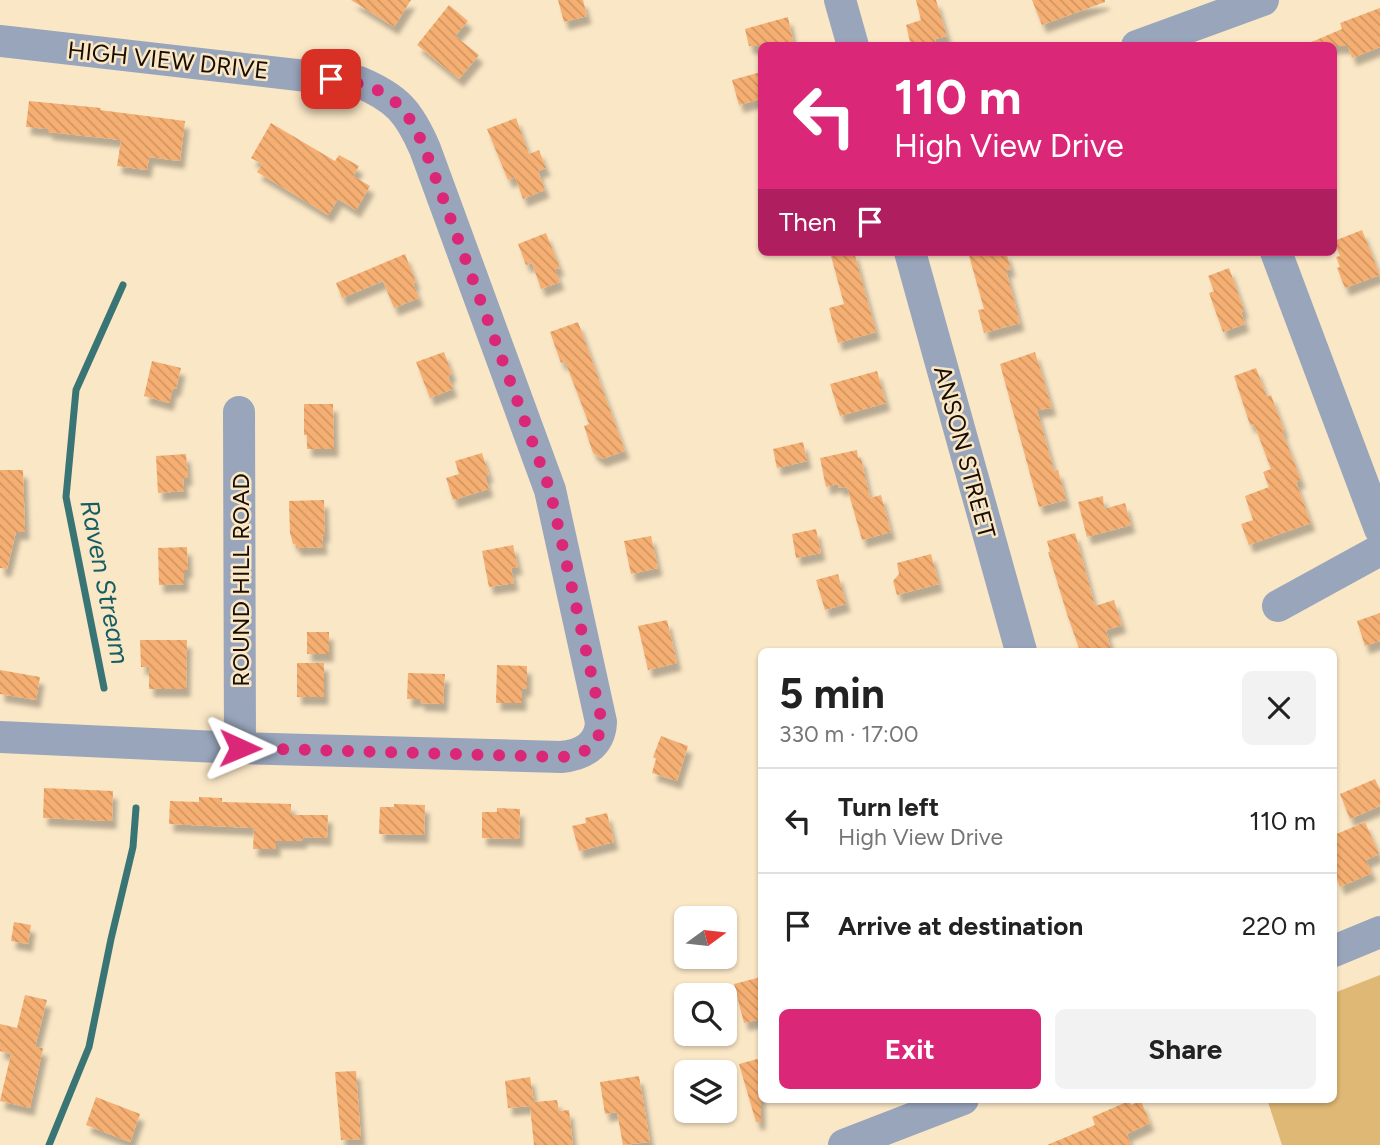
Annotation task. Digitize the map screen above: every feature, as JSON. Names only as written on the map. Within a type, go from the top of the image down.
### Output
[{"type":"street","points":[[841,0],[852,42]]},
{"type":"street","points":[[1161,42],[1195,36],[1263,0]]},
{"type":"street","name":"HIGH VIEW DRIVE","points":[[0,41],[359,82],[384,93],[402,107],[415,125],[425,149],[550,490],[600,713],[601,731],[591,746],[572,756],[561,757],[240,748],[0,737]]},
{"type":"street","name":"ANSON STREET","points":[[911,256],[1020,648]]},
{"type":"street","points":[[1278,256],[1380,529]]},
{"type":"street","name":"ROUND HILL ROAD","points":[[239,412],[240,748]]},
{"type":"street","points":[[1278,606],[1380,550]]},
{"type":"street","points":[[1337,950],[1380,932]]},
{"type":"street","points":[[844,1145],[953,1103]]},
{"type":"shaded area","points":[[1380,975],[1380,1145],[1282,1145],[1268,1103],[1337,1103],[1337,992]]},
{"type":"building","points":[[351,0],[411,0],[394,27]]},
{"type":"building","points":[[558,0],[583,0],[587,16],[564,22]]},
{"type":"building","points":[[916,0],[936,0],[947,36],[935,39],[936,42],[910,42],[906,25],[921,20]]},
{"type":"building","points":[[1032,0],[1105,0],[1105,2],[1042,25]]},
{"type":"building","points":[[449,5],[468,21],[455,36],[479,55],[459,79],[417,45]]},
{"type":"building","points":[[1380,8],[1380,47],[1352,58],[1348,46],[1337,46],[1337,42],[1311,42],[1342,29],[1340,23]]},
{"type":"building","points":[[788,17],[793,42],[758,42],[758,46],[749,46],[745,29]]},
{"type":"building","points":[[758,73],[758,100],[739,105],[732,80]]},
{"type":"building","points":[[29,101],[101,108],[100,110],[185,121],[180,161],[149,157],[147,170],[117,166],[121,140],[26,127]]},
{"type":"building","points":[[516,118],[529,154],[539,150],[546,168],[538,171],[545,190],[523,199],[515,177],[508,180],[487,129]]},
{"type":"building","points":[[271,123],[335,161],[339,155],[359,166],[353,176],[370,186],[356,210],[338,199],[328,215],[257,172],[262,164],[251,158]]},
{"type":"building","points":[[1362,230],[1380,275],[1345,288],[1337,268],[1340,267],[1336,257],[1340,256],[1337,240]]},
{"type":"building","points":[[546,233],[560,268],[555,269],[560,282],[541,289],[532,263],[526,265],[518,244]]},
{"type":"building","points":[[405,254],[419,298],[394,308],[383,281],[342,298],[336,283]]},
{"type":"building","points":[[831,256],[855,256],[876,332],[838,343],[829,308],[844,304]]},
{"type":"building","points":[[969,256],[1007,256],[1011,269],[1006,270],[1020,323],[984,333],[978,310],[984,309]]},
{"type":"building","points":[[1229,268],[1244,310],[1241,312],[1245,324],[1223,332],[1209,293],[1214,291],[1208,276]]},
{"type":"building","points":[[578,322],[625,451],[602,459],[593,453],[584,426],[589,424],[565,361],[561,363],[550,332]]},
{"type":"building","points":[[444,352],[452,374],[448,376],[453,389],[430,398],[416,362]]},
{"type":"building","points":[[1035,352],[1052,408],[1037,410],[1054,471],[1058,470],[1066,500],[1039,507],[1000,364]]},
{"type":"building","points":[[152,361],[181,368],[169,403],[144,396]]},
{"type":"building","points":[[1256,368],[1267,397],[1271,395],[1284,430],[1282,431],[1301,480],[1296,482],[1311,523],[1249,545],[1241,524],[1253,520],[1245,496],[1269,487],[1263,472],[1271,469],[1254,424],[1250,425],[1234,376]]},
{"type":"building","points":[[877,371],[886,403],[840,416],[830,384]]},
{"type":"building","points":[[304,404],[333,404],[334,449],[307,449]]},
{"type":"building","points":[[803,442],[807,461],[777,468],[773,449]]},
{"type":"building","points":[[857,450],[870,498],[881,495],[891,532],[862,540],[847,487],[839,488],[838,484],[826,487],[820,458]]},
{"type":"building","points":[[482,453],[489,475],[485,476],[489,489],[453,500],[446,478],[459,474],[455,461]]},
{"type":"building","points":[[186,454],[188,478],[183,478],[184,491],[158,493],[156,456]]},
{"type":"building","points":[[0,470],[23,470],[25,532],[16,532],[7,569],[0,568]]},
{"type":"building","points":[[1103,496],[1104,509],[1125,503],[1131,525],[1087,537],[1078,502]]},
{"type":"building","points":[[324,500],[323,547],[296,548],[290,533],[289,501]]},
{"type":"building","points":[[816,529],[821,553],[796,558],[792,534]]},
{"type":"building","points":[[1075,533],[1095,606],[1114,600],[1122,625],[1106,630],[1110,648],[1079,648],[1048,552],[1047,541]]},
{"type":"building","points":[[651,536],[658,568],[631,574],[624,541]]},
{"type":"building","points":[[513,545],[518,567],[511,568],[514,583],[489,587],[482,551]]},
{"type":"building","points":[[187,547],[188,570],[184,570],[184,584],[159,585],[158,548]]},
{"type":"building","points":[[931,554],[939,584],[897,595],[893,581],[899,574],[897,563]]},
{"type":"building","points":[[838,574],[846,604],[825,610],[816,580]]},
{"type":"building","points":[[1380,613],[1380,641],[1365,646],[1357,621]]},
{"type":"building","points":[[667,620],[677,663],[648,670],[638,626]]},
{"type":"building","points":[[307,632],[329,632],[329,654],[307,654]]},
{"type":"building","points":[[140,640],[187,640],[186,689],[149,689],[149,667],[141,667]]},
{"type":"building","points":[[297,663],[324,663],[324,697],[297,697]]},
{"type":"building","points":[[497,665],[527,666],[527,689],[522,688],[522,703],[496,703]]},
{"type":"building","points":[[0,670],[40,677],[36,700],[0,694]]},
{"type":"building","points":[[408,673],[445,674],[443,704],[420,703],[420,699],[407,699]]},
{"type":"building","points":[[661,736],[688,746],[677,781],[652,773],[656,759],[653,757]]},
{"type":"building","points":[[1375,779],[1380,790],[1380,806],[1350,819],[1340,794]]},
{"type":"building","points":[[44,788],[113,791],[112,821],[43,818]]},
{"type":"building","points":[[199,797],[222,798],[222,802],[291,804],[291,815],[328,815],[327,838],[304,837],[301,841],[276,841],[276,849],[253,849],[254,828],[169,824],[170,801],[199,802]]},
{"type":"building","points":[[394,804],[425,805],[424,835],[379,834],[380,807],[394,807]]},
{"type":"building","points":[[497,808],[520,809],[519,839],[482,838],[482,812],[497,812]]},
{"type":"building","points":[[607,813],[614,842],[579,851],[572,826],[586,823],[585,818]]},
{"type":"building","points":[[1365,822],[1379,854],[1366,860],[1372,873],[1340,887],[1337,880],[1337,834]]},
{"type":"building","points":[[14,922],[31,925],[28,944],[11,941]]},
{"type":"building","points":[[758,978],[758,1020],[744,1023],[737,996],[737,983]]},
{"type":"building","points":[[25,995],[47,1000],[35,1047],[43,1048],[30,1108],[0,1101],[11,1054],[0,1051],[0,1024],[17,1028]]},
{"type":"building","points":[[758,1059],[761,1122],[756,1122],[739,1064]]},
{"type":"building","points":[[356,1071],[361,1139],[341,1140],[335,1072]]},
{"type":"building","points":[[639,1076],[650,1142],[623,1145],[617,1112],[605,1114],[600,1082]]},
{"type":"building","points":[[530,1077],[534,1102],[557,1100],[559,1111],[569,1110],[573,1145],[534,1145],[530,1106],[508,1108],[505,1081]]},
{"type":"building","points":[[96,1097],[140,1114],[130,1142],[86,1125]]},
{"type":"building","points":[[1124,1103],[1142,1103],[1150,1123],[1127,1134],[1131,1145],[1047,1145],[1095,1125],[1092,1117]]},
{"type":"waterway","name":"Raven Stream","points":[[104,688],[66,497],[76,390],[123,285]]},
{"type":"waterway","name":"Raven Stream","points":[[49,1145],[89,1047],[133,847],[136,808]]},
{"type":"route","points":[[240,748],[561,757],[584,752],[598,739],[601,731],[600,713],[550,490],[425,149],[415,125],[402,107],[384,93],[359,82],[331,79]]}]
